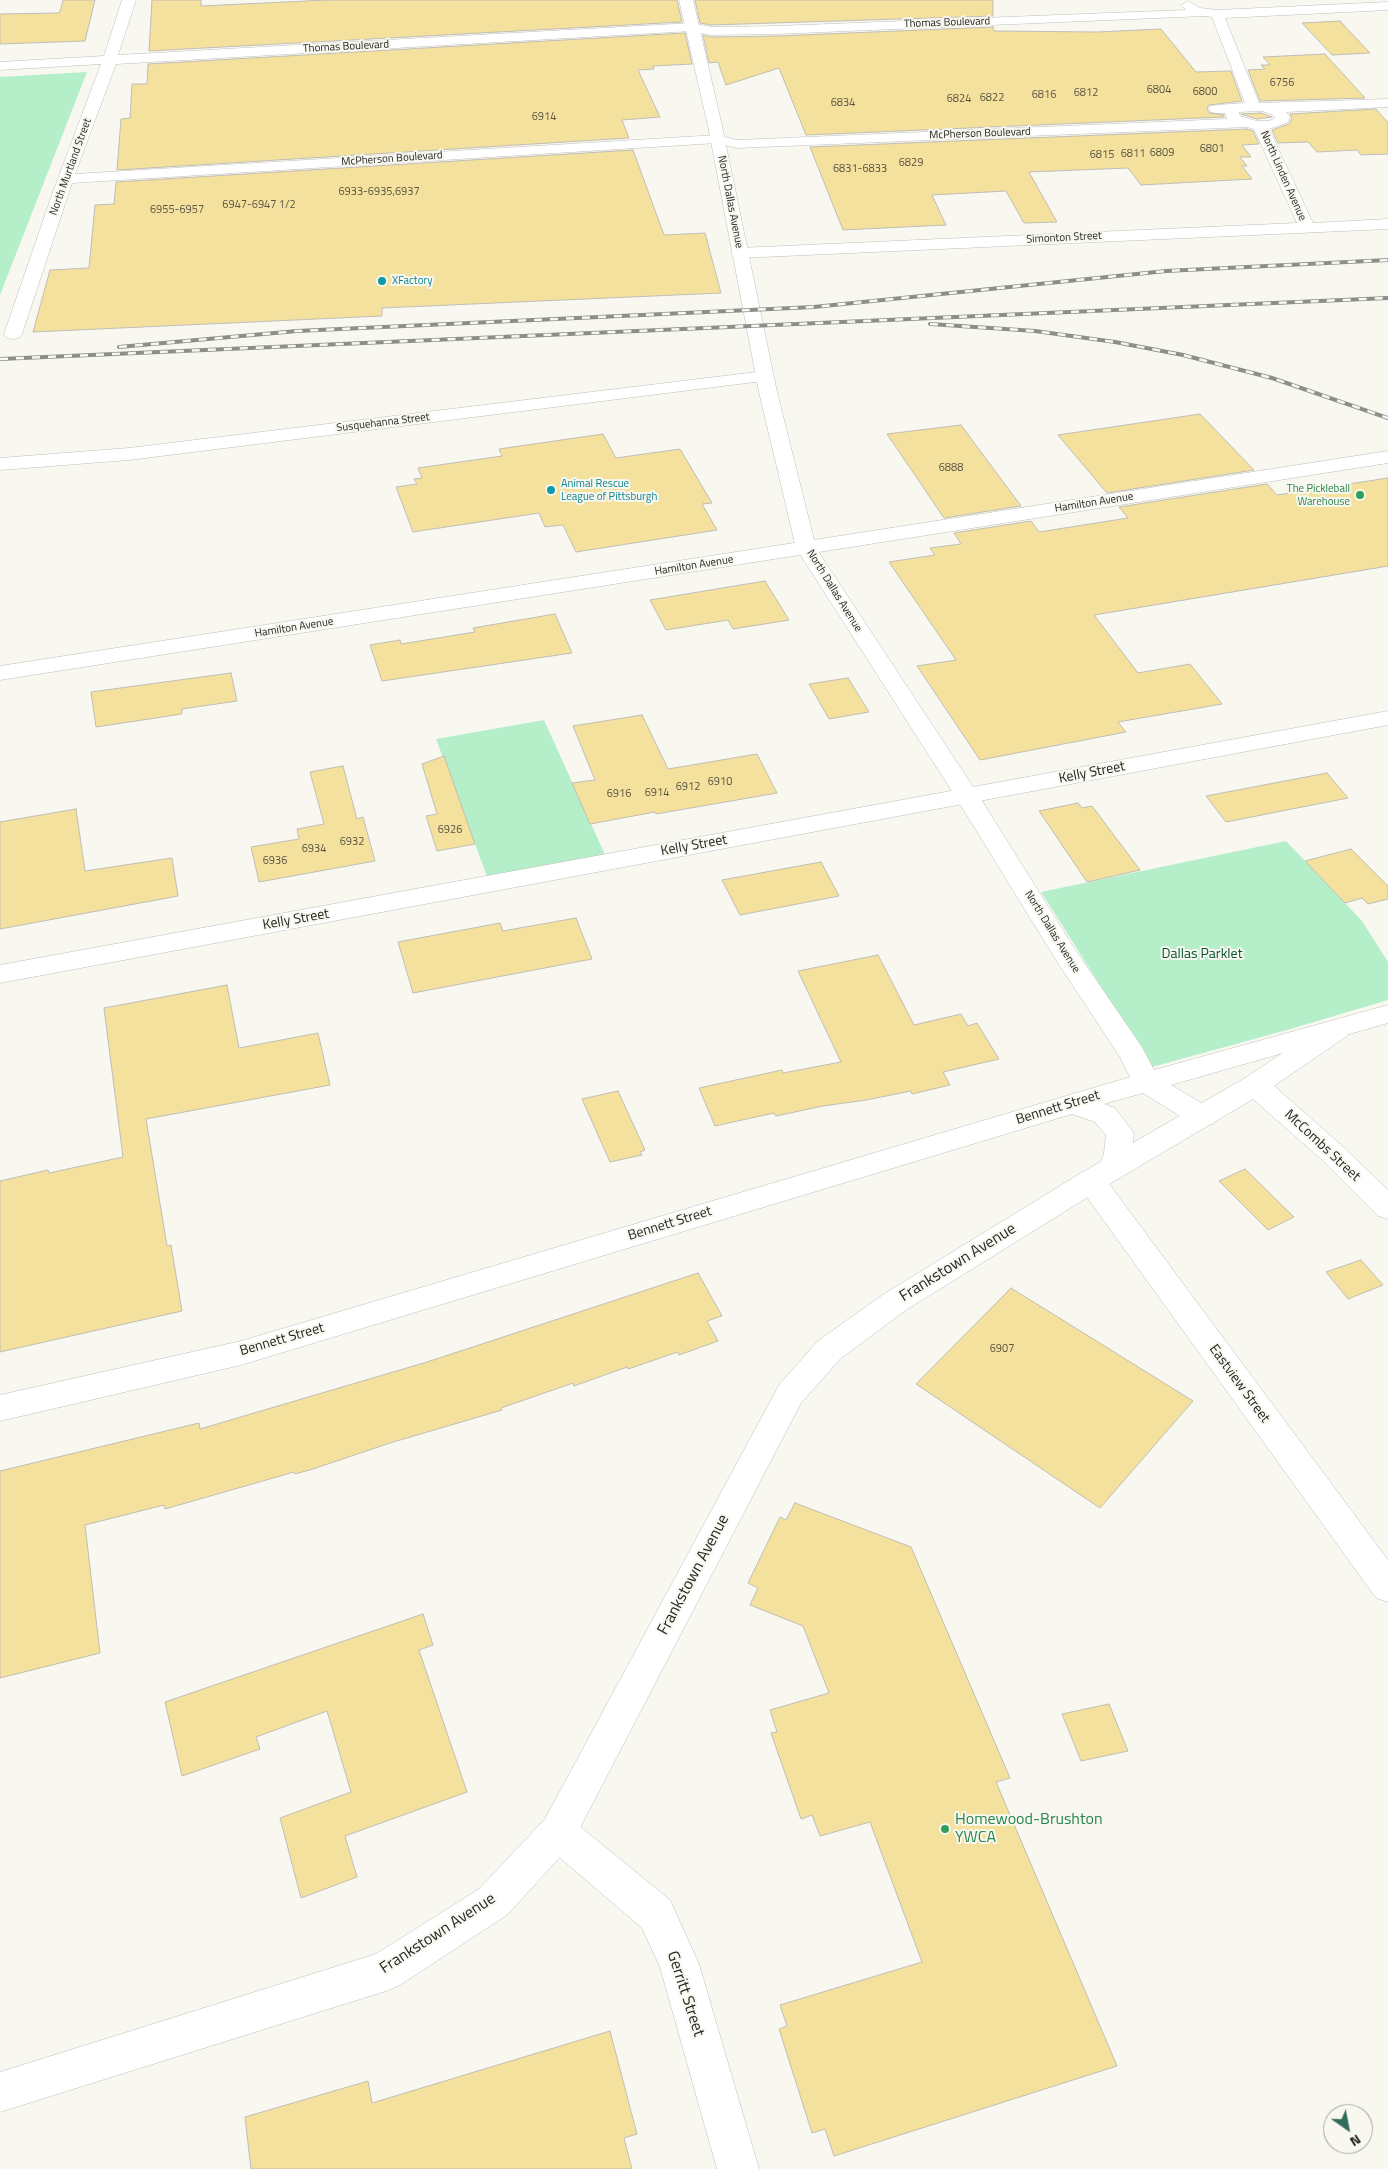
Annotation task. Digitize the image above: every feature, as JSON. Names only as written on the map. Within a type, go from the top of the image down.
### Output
[{"type":"street","name":"North Murtland Street","points":[[13,334],[110,60],[129,0]]},
{"type":"street","name":"North Dallas Avenue","points":[[686,0],[715,126],[765,376],[806,548],[1132,1054],[1146,1082]]},
{"type":"street","points":[[1222,0],[1234,7],[1224,13],[1252,108]]},
{"type":"street","name":"Thomas Boulevard","points":[[1063,5],[1117,3],[1195,7],[1224,13],[1388,6]]},
{"type":"street","name":"Thomas Boulevard","points":[[1003,8],[1043,6]]},
{"type":"street","name":"Thomas Boulevard","points":[[0,66],[692,27],[711,31],[777,30],[1195,7]]},
{"type":"street","name":"Thomas Boulevard","points":[[944,10],[984,8]]},
{"type":"street","name":"Thomas Boulevard","points":[[884,12],[924,11]]},
{"type":"street","name":"Thomas Boulevard","points":[[692,27],[708,20],[845,14]]},
{"type":"street","points":[[1200,110],[1388,103]]},
{"type":"street","points":[[1252,108],[1281,114],[1283,117],[1280,122]]},
{"type":"street","name":"North Linden Avenue","points":[[1252,108],[1231,113],[1232,116],[1252,124],[1306,227]]},
{"type":"street","name":"McPherson Boulevard","points":[[717,139],[733,131],[1078,115]]},
{"type":"street","points":[[1280,122],[1388,117]]},
{"type":"street","points":[[981,120],[987,134]]},
{"type":"street","name":"McPherson Boulevard","points":[[67,179],[717,139],[737,144],[1280,122]]},
{"type":"street","name":"Simonton Street","points":[[739,253],[1388,224]]},
{"type":"street","name":"Susquehanna Street","points":[[0,464],[129,454],[765,376]]},
{"type":"street","name":"Hamilton Avenue","points":[[0,673],[1388,457]]},
{"type":"street","name":"Kelly Street","points":[[0,974],[1388,718]]},
{"type":"street","name":"Frankstown Avenue","points":[[0,2092],[386,1971],[493,1902],[558,1832],[790,1394],[829,1350],[895,1302],[1101,1175],[1255,1086],[1338,1030],[1388,1014]]},
{"type":"street","name":"Bennett Street","points":[[0,1408],[241,1353],[1146,1082],[1338,1030]]},
{"type":"street","points":[[1146,1082],[1203,1116]]},
{"type":"street","name":"McCombs Street","points":[[1255,1086],[1330,1151],[1388,1208]]},
{"type":"street","points":[[1073,1104],[1105,1115],[1120,1133],[1118,1153],[1101,1175]]},
{"type":"street","name":"Eastview Street","points":[[1101,1175],[1388,1587]]},
{"type":"street","name":"Gerritt Street","points":[[558,1832],[656,1914],[679,1964],[738,2169]]},
{"type":"green space","points":[[87,72],[0,295],[0,77]]},
{"type":"green space","points":[[544,720],[606,857],[488,879],[436,739]]},
{"type":"green space","name":"Dallas Parklet","points":[[1286,841],[1362,921],[1388,962],[1388,1000],[1152,1067],[1041,892]]},
{"type":"building","points":[[63,0],[95,0],[85,41],[0,44],[0,14],[57,13],[60,12]]},
{"type":"building","points":[[152,0],[201,0],[201,6],[327,0],[677,0],[682,22],[149,51]]},
{"type":"building","points":[[695,0],[993,0],[993,16],[711,25],[700,23]]},
{"type":"building","points":[[1340,21],[1370,53],[1332,55],[1302,23]]},
{"type":"building","points":[[993,27],[994,31],[1097,32],[1161,29],[1196,72],[1231,71],[1242,101],[1209,105],[1207,108],[1209,113],[1224,115],[1224,117],[806,135],[779,68],[726,85],[718,62],[709,63],[703,35],[711,37],[777,36]]},
{"type":"building","points":[[685,33],[692,64],[653,66],[654,69],[638,70],[660,117],[622,120],[629,138],[117,170],[121,119],[130,118],[132,84],[147,84],[148,64]]},
{"type":"building","points":[[1325,54],[1365,98],[1260,101],[1248,70],[1265,69],[1261,65],[1270,65],[1263,57]]},
{"type":"building","points":[[1376,109],[1388,123],[1388,154],[1361,155],[1357,150],[1317,152],[1308,142],[1278,143],[1272,130],[1289,124],[1292,118],[1290,114]]},
{"type":"building","points":[[1261,113],[1272,117],[1257,119],[1241,114]]},
{"type":"building","points":[[1247,129],[1253,131],[1259,144],[1242,145],[1251,157],[1240,157],[1247,166],[1242,166],[1252,179],[1141,185],[1128,168],[1029,172],[1057,222],[1024,223],[1006,191],[932,195],[946,225],[843,230],[810,147]]},
{"type":"building","points":[[633,150],[664,235],[705,233],[721,293],[382,308],[382,316],[33,332],[50,270],[89,268],[95,205],[114,204],[116,182]]},
{"type":"building","points":[[1200,414],[1254,470],[1107,493],[1058,435]]},
{"type":"building","points":[[961,425],[1021,506],[944,518],[887,434]]},
{"type":"building","name":"Animal Rescue League of Pittsburgh","points":[[603,434],[616,458],[680,449],[712,503],[702,504],[717,530],[576,552],[563,525],[545,527],[539,513],[413,532],[396,487],[417,484],[414,479],[422,478],[418,468],[502,456],[499,449]]},
{"type":"building","points":[[1388,478],[1388,566],[1094,615],[1138,673],[1190,664],[1222,704],[1118,722],[1126,732],[980,760],[917,666],[956,660],[889,562],[935,555],[930,548],[961,544],[954,533],[1031,521],[1039,532],[1128,518],[1119,507],[1267,484],[1277,495]]},
{"type":"building","points":[[765,581],[789,620],[733,629],[728,620],[666,630],[650,600]]},
{"type":"building","points":[[555,614],[572,653],[382,681],[370,645],[400,640],[401,644],[475,632],[473,628]]},
{"type":"building","points":[[231,673],[237,701],[182,709],[182,714],[96,727],[91,692]]},
{"type":"building","points":[[848,678],[869,712],[829,719],[809,684]]},
{"type":"building","points":[[642,715],[668,769],[757,754],[777,793],[590,824],[572,783],[595,780],[573,726]]},
{"type":"building","points":[[444,756],[475,844],[437,851],[426,816],[437,814],[422,764]]},
{"type":"building","points":[[343,766],[357,819],[363,817],[375,861],[259,882],[251,847],[299,839],[297,829],[324,824],[310,772]]},
{"type":"building","points":[[1327,773],[1348,798],[1226,822],[1206,796]]},
{"type":"building","points":[[1078,803],[1082,808],[1092,806],[1140,870],[1087,882],[1039,811]]},
{"type":"building","points":[[76,809],[85,871],[172,858],[178,896],[0,929],[0,822]]},
{"type":"building","points":[[1351,849],[1388,886],[1388,899],[1368,904],[1362,898],[1345,903],[1305,861]]},
{"type":"building","points":[[821,862],[839,896],[740,915],[722,880]]},
{"type":"building","points":[[576,918],[592,959],[413,993],[398,942],[500,923],[503,931]]},
{"type":"building","points":[[878,955],[914,1025],[961,1014],[968,1026],[977,1023],[999,1059],[943,1072],[950,1085],[912,1094],[911,1091],[776,1116],[774,1113],[715,1126],[699,1088],[782,1070],[783,1073],[841,1062],[798,971]]},
{"type":"building","points":[[227,985],[239,1048],[318,1033],[330,1085],[146,1119],[167,1246],[171,1245],[182,1311],[0,1352],[0,1181],[48,1170],[49,1173],[123,1157],[104,1008]]},
{"type":"building","points":[[618,1091],[645,1150],[640,1152],[642,1155],[610,1162],[582,1099]]},
{"type":"building","points":[[1245,1169],[1294,1217],[1268,1230],[1219,1181]]},
{"type":"building","points":[[1361,1260],[1383,1285],[1348,1299],[1326,1272]]},
{"type":"building","points":[[698,1273],[722,1316],[707,1321],[718,1341],[679,1355],[678,1352],[628,1369],[627,1367],[574,1386],[573,1383],[501,1408],[502,1410],[390,1443],[313,1469],[295,1474],[294,1472],[165,1509],[164,1505],[85,1525],[100,1653],[0,1678],[0,1471],[199,1423],[200,1429],[427,1362]]},
{"type":"building","points":[[1011,1288],[1193,1401],[1100,1508],[916,1384]]},
{"type":"building","name":"Homewood-Brushton YWCA","points":[[795,1503],[911,1547],[1010,1778],[996,1782],[1117,2066],[834,2156],[825,2129],[812,2133],[779,2029],[787,2026],[780,2005],[922,1962],[870,1822],[820,1836],[812,1815],[801,1819],[771,1733],[777,1732],[770,1710],[829,1693],[803,1626],[750,1605],[758,1588],[748,1583],[780,1517],[786,1520]]},
{"type":"building","points":[[423,1614],[433,1645],[419,1650],[467,1792],[345,1836],[357,1877],[301,1898],[280,1818],[351,1792],[327,1711],[256,1737],[260,1749],[182,1776],[165,1702]]},
{"type":"building","points":[[1109,1704],[1128,1751],[1081,1761],[1062,1714]]},
{"type":"building","points":[[610,2031],[637,2134],[624,2138],[632,2169],[251,2169],[245,2117],[368,2081],[372,2103]]},
{"type":"railway","points":[[119,347],[297,331],[814,307],[1166,271],[1388,260]]},
{"type":"railway","points":[[0,359],[1388,298]]},
{"type":"railway","points":[[930,324],[1035,331],[1115,342],[1183,355],[1272,378],[1388,418]]},
{"type":"place","name":"XFactory","points":[[382,281]]},
{"type":"place","name":"Animal Rescue League of Pittsburgh","points":[[551,490]]},
{"type":"place","name":"The Pickleball Warehouse","points":[[1360,495]]},
{"type":"place","name":"Homewood-Brushton YWCA","points":[[945,1829]]}]
